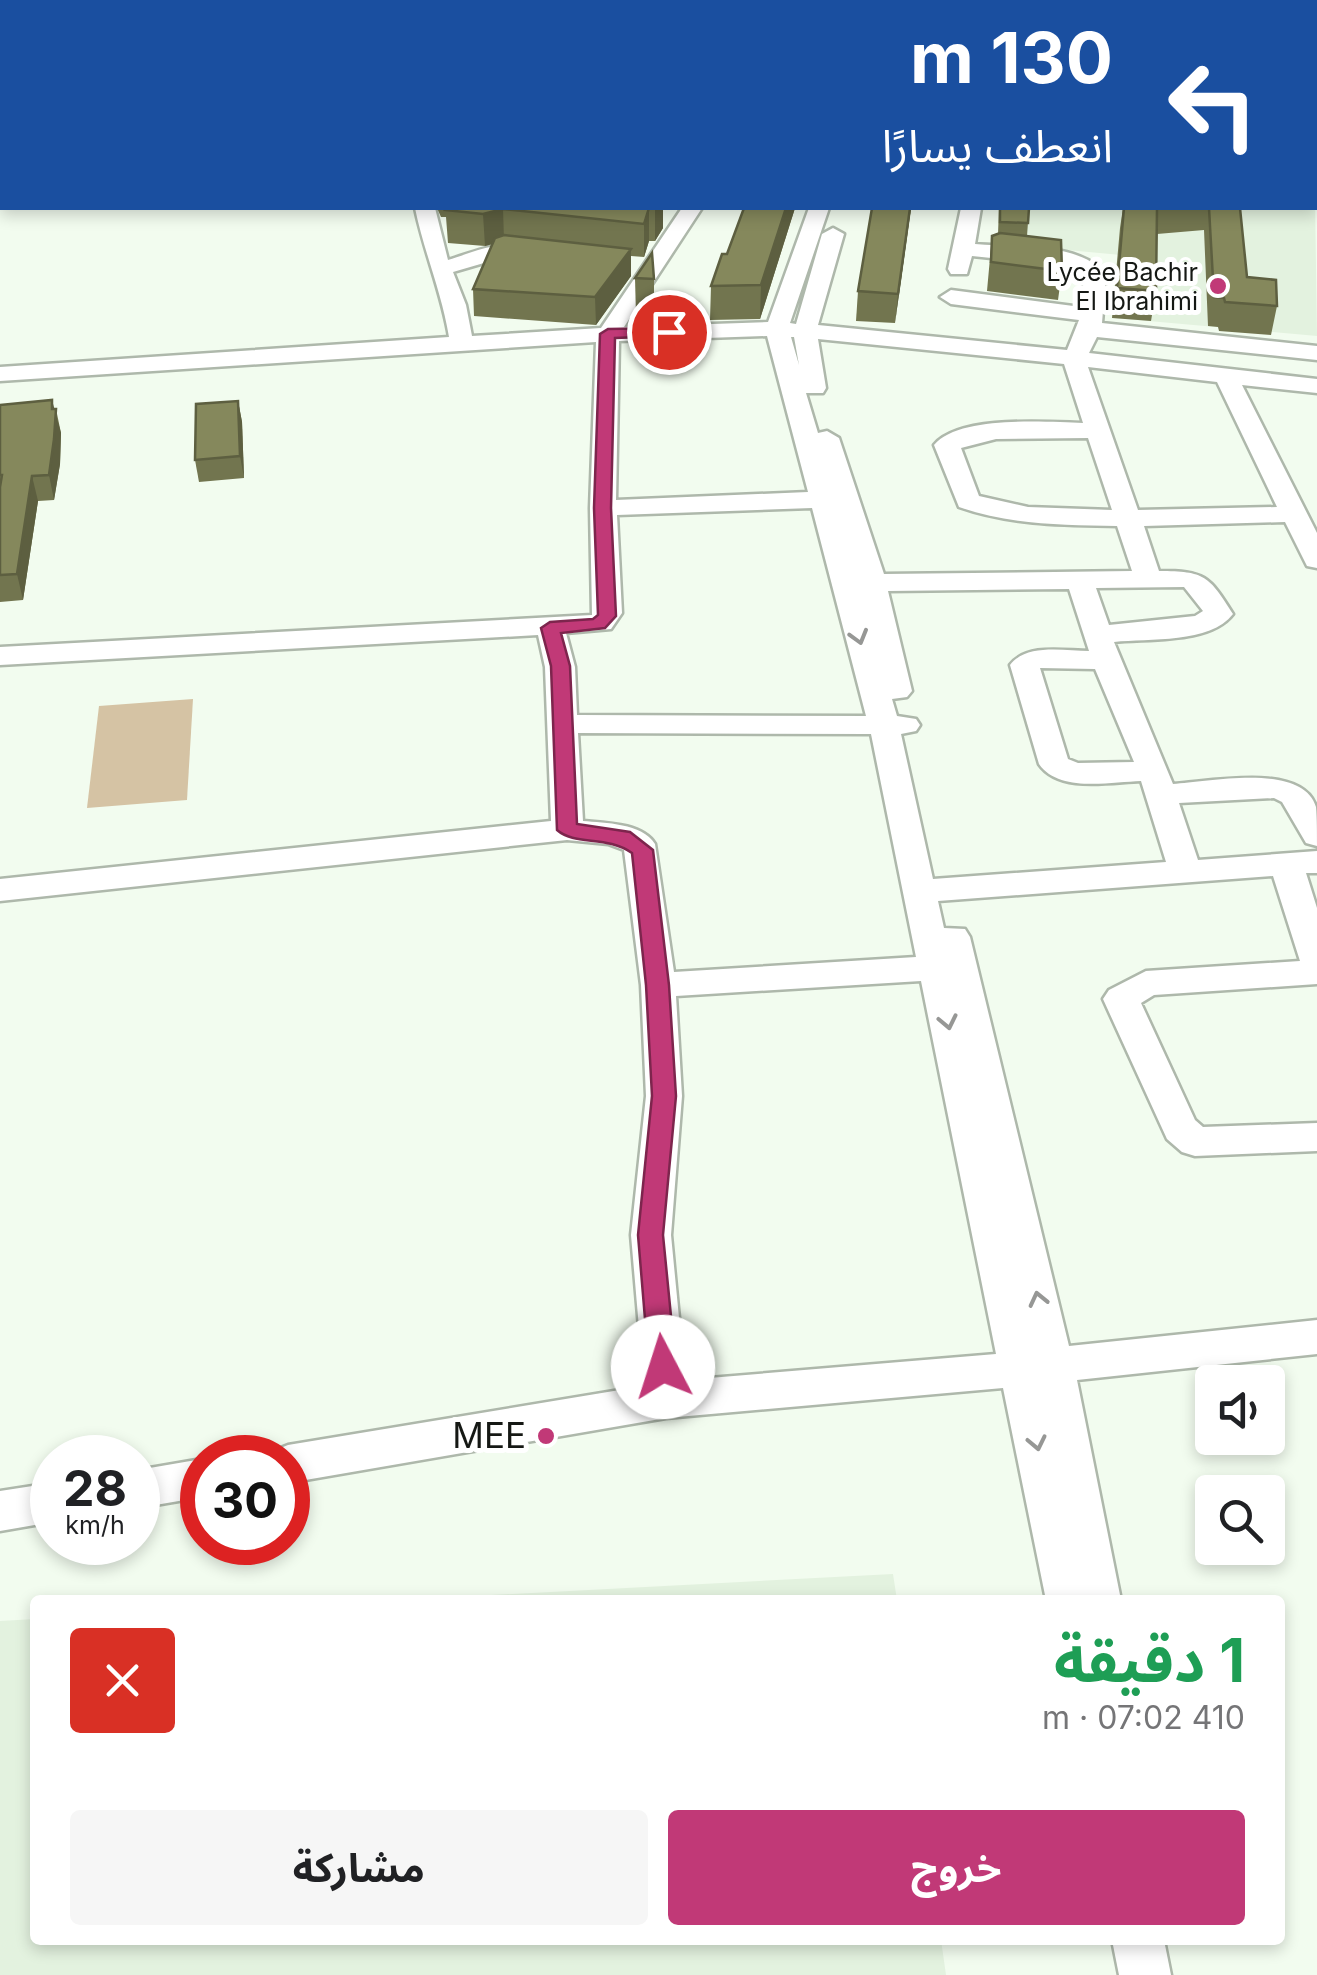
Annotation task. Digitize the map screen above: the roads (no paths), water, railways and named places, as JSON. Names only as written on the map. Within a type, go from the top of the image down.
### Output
[{"type":"street","points":[[424,210],[436,256],[456,305],[462,345]]},
{"type":"street","points":[[819,210],[791,330],[819,413],[833,499],[894,725],[1037,1367],[1097,1595]]},
{"type":"street","points":[[791,330],[840,210]]},
{"type":"street","points":[[944,319],[965,250],[971,210]]},
{"type":"street","points":[[0,656],[599,624],[607,616],[602,508],[608,334],[642,266],[682,216]]},
{"type":"street","points":[[444,268],[504,250],[554,256]]},
{"type":"street","points":[[965,250],[1082,263],[1095,274],[1091,322],[1074,359],[1148,578]]},
{"type":"street","points":[[944,319],[1074,359],[1317,386]]},
{"type":"street","points":[[0,374],[608,334],[791,330],[944,319],[1091,322],[1317,353]]},
{"type":"street","points":[[1225,374],[1314,548]]},
{"type":"street","points":[[1097,430],[988,434],[962,437],[947,445],[968,501],[997,513],[1130,518],[1294,514]]},
{"type":"street","points":[[602,508],[833,499]]},
{"type":"street","points":[[858,583],[1148,578],[1190,578],[1200,583],[1218,617],[1103,648],[1034,659],[1025,665],[1054,764],[1073,773],[1157,782],[1280,788],[1294,796],[1317,836]]},
{"type":"street","points":[[1080,581],[1157,782],[1186,872]]},
{"type":"street","points":[[550,628],[560,666],[567,830]]},
{"type":"street","points":[[562,724],[894,725]]},
{"type":"street","points":[[0,890],[567,830],[623,836],[642,850],[658,985],[664,1096],[650,1235],[666,1400]]},
{"type":"street","points":[[931,890],[1302,865],[1317,960]]},
{"type":"street","points":[[658,985],[948,968]]},
{"type":"street","points":[[1317,972],[1146,983],[1120,999],[1180,1129],[1194,1142],[1317,1137]]},
{"type":"street","points":[[310,1460],[666,1400],[1317,1337]]},
{"type":"street","points":[[1037,1367],[1068,1595]]},
{"type":"street","points":[[0,1512],[30,1507]]},
{"type":"street","points":[[1139,1945],[1146,1975]]},
{"type":"street","points":[[1150,1945],[1154,1975]]},
{"type":"place","name":"Lycée Bachir El Ibrahimi","points":[[1218,286]]},
{"type":"place","name":"MEE","points":[[546,1436]]}]
